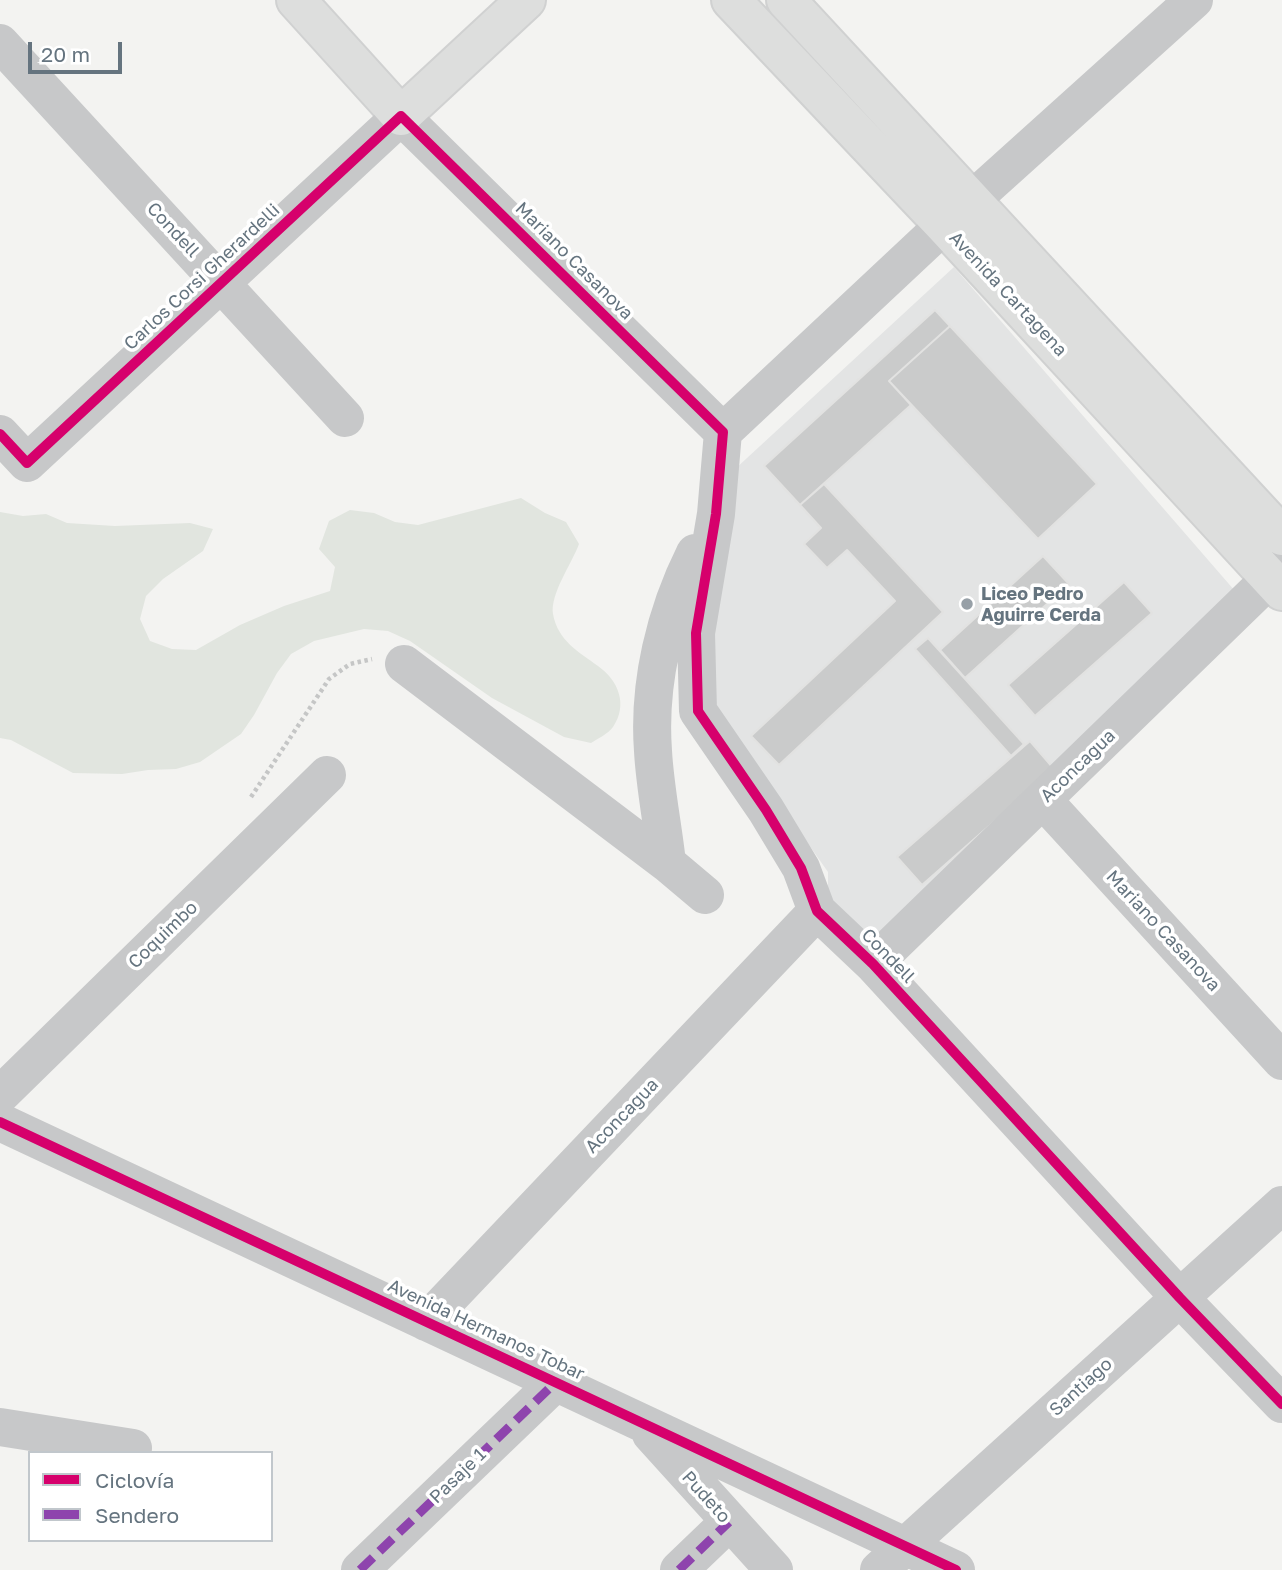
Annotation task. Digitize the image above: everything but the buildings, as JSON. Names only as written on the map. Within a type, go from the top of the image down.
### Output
[{"type":"main road","name":"Mariano Casanova","points":[[296,0],[401,116]]},
{"type":"main road","name":"Carlos Corsi Gherardelli","points":[[401,116],[526,0]]},
{"type":"main road","name":"Avenida Cartagena","points":[[731,0],[958,213],[1282,536]]},
{"type":"main road","name":"Avenida Cartagena","points":[[786,0],[958,213],[1278,579]]},
{"type":"street","points":[[723,432],[958,213],[1194,0]]},
{"type":"street","name":"Condell","points":[[0,43],[345,418]]},
{"type":"street","name":"Carlos Corsi Gherardelli","points":[[0,434],[27,463],[401,116]]},
{"type":"street","name":"Mariano Casanova","points":[[401,116],[723,432]]},
{"type":"street","name":"Condell","points":[[723,432],[716,514],[696,633],[698,711],[766,810],[801,868],[817,911],[873,964],[1180,1298],[1282,1404]]},
{"type":"street","points":[[667,863],[652,748],[656,676],[663,640],[680,585],[716,514]]},
{"type":"street","name":"Aconcagua","points":[[873,964],[1278,579]]},
{"type":"street","points":[[404,664],[667,863],[705,895]]},
{"type":"street","name":"Coquimbo","points":[[0,1094],[327,775]]},
{"type":"street","name":"Mariano Casanova","points":[[1043,800],[1282,1061]]},
{"type":"street","name":"Aconcagua","points":[[426,1322],[817,911]]},
{"type":"street","name":"Avenida Hermanos Tobar","points":[[0,1122],[640,1422],[892,1558],[956,1570]]},
{"type":"street","name":"Santiago","points":[[892,1558],[1282,1205]]},
{"type":"street","name":"Pasaje 1","points":[[360,1570],[556,1382]]},
{"type":"street","name":"Pudeto","points":[[640,1422],[774,1570]]},
{"type":"street","points":[[0,1427],[133,1448]]},
{"type":"street","points":[[680,1570],[729,1522]]},
{"type":"path","points":[[250,798],[329,679],[362,660],[390,660],[404,664]]},
{"type":"shaded area","name":"Liceo Pedro Aguirre Cerda","points":[[954,267],[1235,591],[875,947],[828,917],[828,872],[709,703],[709,617],[734,470]]},
{"type":"shaded area","points":[[521,498],[566,522],[579,544],[558,588],[553,614],[564,639],[611,679],[616,686],[620,702],[618,719],[613,727],[591,743],[564,737],[492,698],[410,641],[388,631],[364,629],[314,641],[291,654],[241,734],[200,762],[176,769],[122,774],[73,773],[11,740],[0,738],[0,512],[23,516],[46,514],[67,523],[115,526],[190,523],[213,529],[203,551],[163,579],[146,596],[140,619],[150,641],[172,649],[196,650],[240,625],[284,606],[330,591],[335,567],[319,549],[329,521],[350,510],[374,513],[395,522],[418,525]]},
{"type":"marked path","points":[[360,1570],[556,1382]]},
{"type":"marked path","points":[[679,1570],[729,1522]]},
{"type":"cycle path","points":[[0,434],[27,463],[401,116],[723,432],[716,514],[696,633],[698,711],[766,810],[801,868],[817,911],[873,964],[1180,1298],[1282,1404]]},
{"type":"cycle path","points":[[0,1122],[956,1570]]},
{"type":"place","name":"Liceo Pedro Aguirre Cerda","points":[[967,604]]}]
